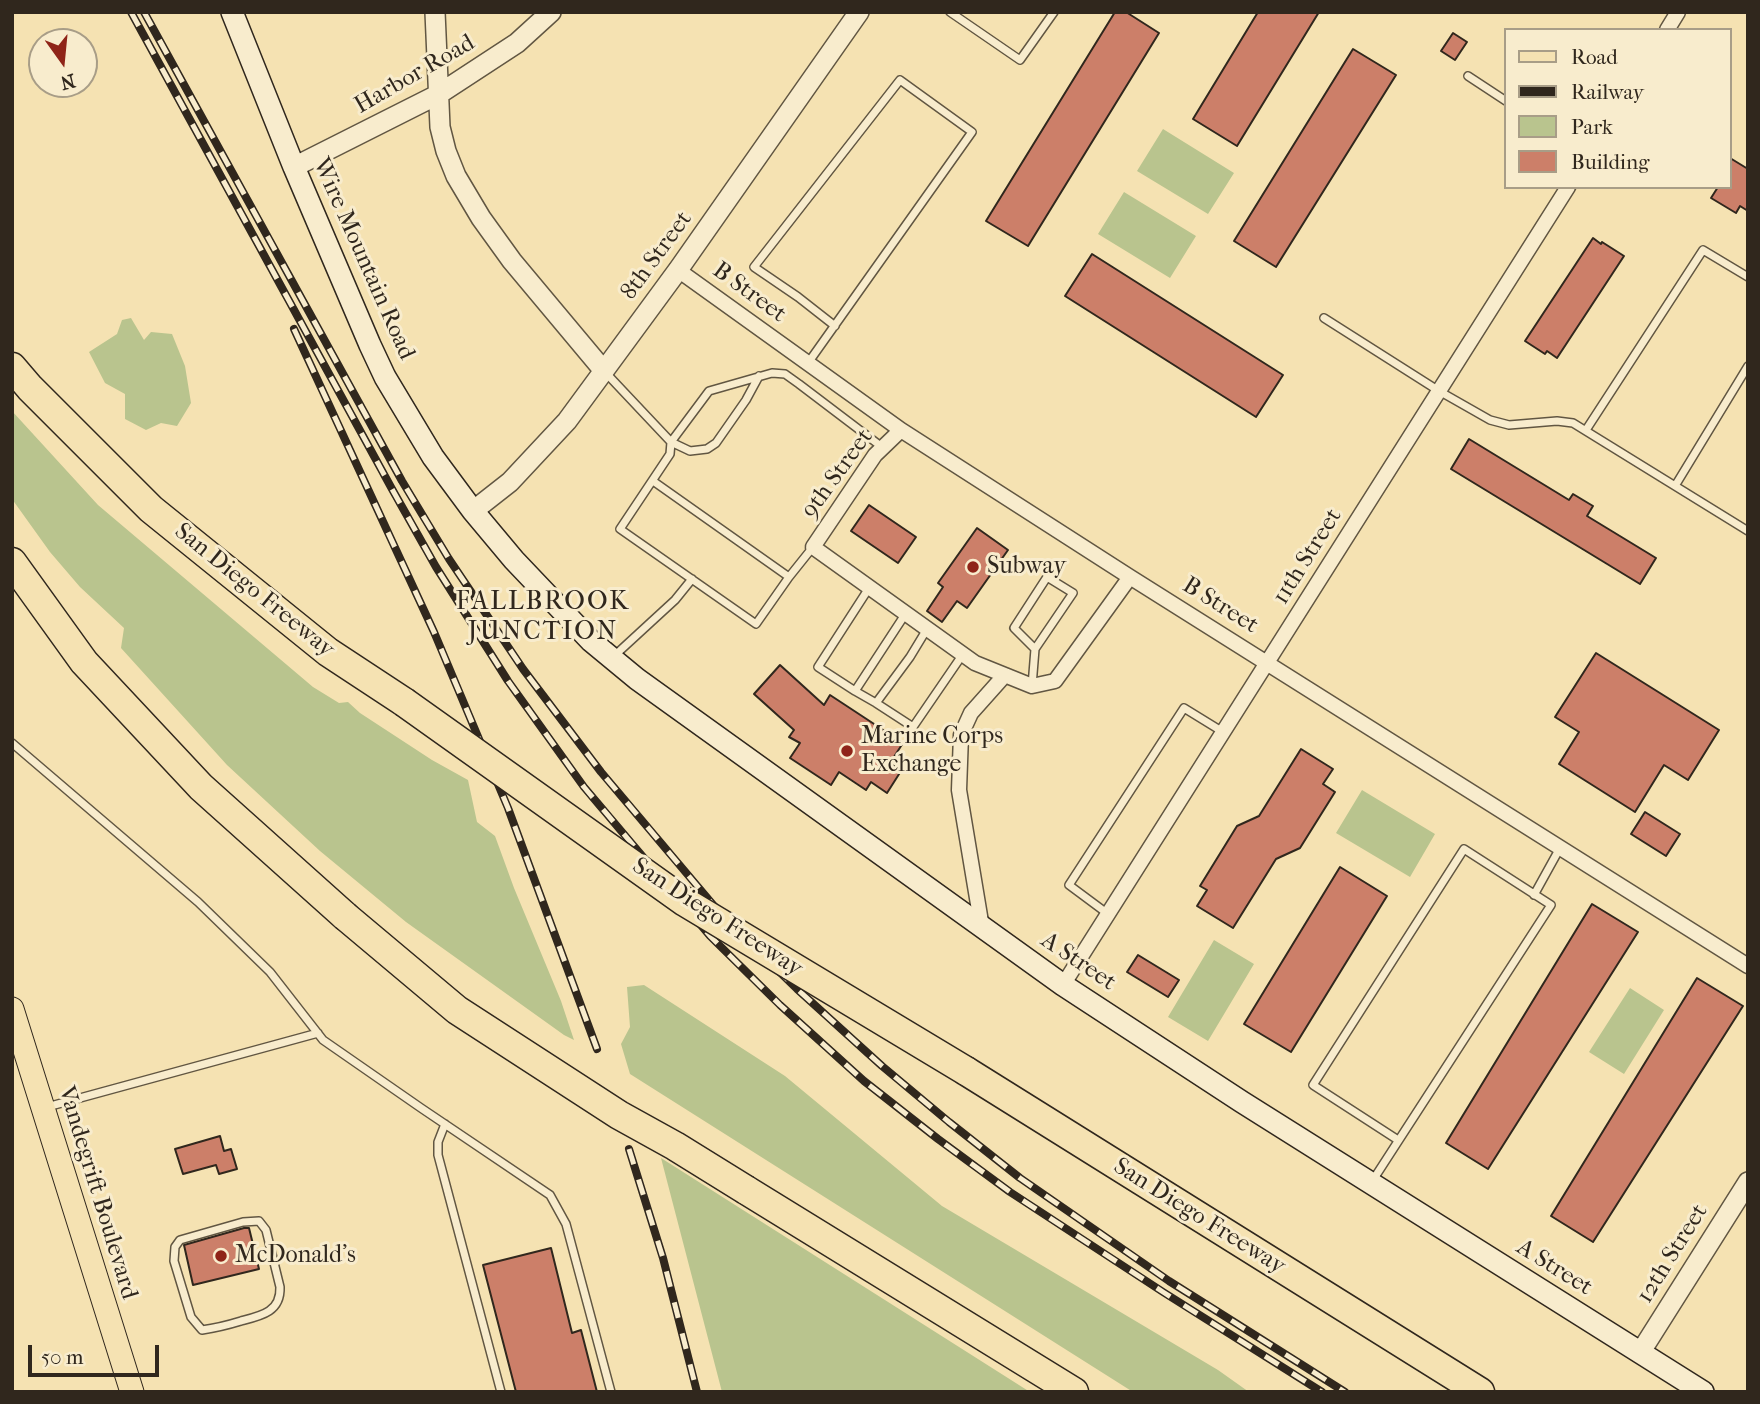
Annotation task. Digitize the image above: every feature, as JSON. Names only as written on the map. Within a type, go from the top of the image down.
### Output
[{"type":"highway","name":"San Diego Freeway","points":[[12,367],[151,509],[328,652],[404,702],[685,902],[966,1071],[1479,1392]]},
{"type":"highway","points":[[12,562],[84,662],[201,787],[345,916],[457,1010],[619,1115],[675,1146],[1074,1392]]},
{"type":"main road","name":"Wire Mountain Road","points":[[232,12],[294,167],[385,377],[433,457],[473,511]]},
{"type":"main road","name":"A Street","points":[[473,511],[514,560],[591,641],[636,679],[982,928],[1063,985],[1242,1102],[1703,1392]]},
{"type":"main road","name":"Vandegrift Boulevard","points":[[12,1009],[132,1392]]},
{"type":"street","points":[[435,12],[440,127],[456,176],[481,218],[512,261],[604,371]]},
{"type":"street","name":"Harbor Road","points":[[294,167],[439,94],[517,43],[551,12]]},
{"type":"street","name":"8th Street","points":[[473,511],[510,482],[567,421],[678,270],[859,12]]},
{"type":"street","points":[[1668,28],[1678,12]]},
{"type":"street","name":"11th Street","points":[[1063,985],[1566,189]]},
{"type":"street","name":"B Street","points":[[678,270],[901,430],[1748,966]]},
{"type":"street","name":"9th Street","points":[[813,547],[875,455],[901,430]]},
{"type":"street","points":[[813,547],[975,663],[1032,686],[1055,681],[1130,577]]},
{"type":"street","points":[[982,928],[959,790],[961,735],[971,713],[1004,676]]},
{"type":"street","name":"12th Street","points":[[1640,1353],[1748,1182]]},
{"type":"lane","points":[[950,12],[1020,60],[1055,12]]},
{"type":"lane","points":[[1468,76],[1504,99]]},
{"type":"lane","points":[[808,363],[835,326],[972,132],[900,80],[754,267],[835,326]]},
{"type":"lane","points":[[1586,430],[1703,250],[1748,277]]},
{"type":"lane","points":[[1324,318],[1490,420],[1508,425],[1558,421],[1573,423],[1748,531]]},
{"type":"lane","points":[[1675,486],[1748,366]]},
{"type":"lane","points":[[604,371],[671,442],[690,451],[707,449],[716,443],[759,376]]},
{"type":"lane","points":[[813,547],[756,624],[620,529],[670,454],[671,442],[709,391],[772,373],[785,374],[883,448]]},
{"type":"lane","points":[[653,481],[789,578]]},
{"type":"lane","points":[[1032,686],[1035,649],[1073,593],[1047,577],[1014,628],[1035,649]]},
{"type":"lane","points":[[612,658],[675,600],[692,579]]},
{"type":"lane","points":[[870,587],[818,667],[913,727],[963,654]]},
{"type":"lane","points":[[855,691],[906,613]]},
{"type":"lane","points":[[876,703],[927,629]]},
{"type":"lane","points":[[1109,914],[1069,885],[1184,708],[1224,733]]},
{"type":"lane","points":[[12,743],[198,902],[270,972],[323,1040],[550,1195],[566,1224],[611,1392]]},
{"type":"lane","points":[[1534,895],[1560,848]]},
{"type":"lane","points":[[1370,1183],[1398,1140],[1551,905],[1464,849],[1313,1085],[1398,1140]]},
{"type":"lane","points":[[43,1108],[318,1033]]},
{"type":"lane","points":[[445,1124],[438,1142],[438,1155],[501,1392]]},
{"type":"lane","points":[[259,1221],[266,1230],[280,1287],[281,1297],[273,1308],[265,1314],[202,1330],[191,1317],[174,1261],[175,1247],[180,1240],[243,1222],[259,1221]]},
{"type":"green space","points":[[1163,129],[1234,173],[1208,214],[1137,171]]},
{"type":"green space","points":[[1124,192],[1196,236],[1170,278],[1098,234]]},
{"type":"green space","points":[[131,318],[144,340],[151,332],[172,334],[185,366],[191,403],[177,426],[161,423],[146,430],[125,419],[125,394],[105,383],[89,352],[117,334],[122,320]]},
{"type":"green space","points":[[12,411],[98,505],[313,687],[339,703],[348,702],[360,713],[432,760],[468,780],[477,822],[495,836],[574,1040],[406,922],[320,851],[227,765],[121,648],[124,628],[80,587],[50,552],[12,499]]},
{"type":"green space","points":[[1362,790],[1435,834],[1410,877],[1336,833]]},
{"type":"green space","points":[[1214,940],[1254,964],[1208,1041],[1168,1017]]},
{"type":"green space","points":[[644,985],[785,1076],[942,1206],[1218,1370],[1249,1392],[1133,1392],[630,1074],[621,1044],[630,1027],[627,987]]},
{"type":"green space","points":[[1630,988],[1664,1010],[1624,1074],[1589,1052]]},
{"type":"green space","points":[[661,1158],[1030,1392],[722,1392]]},
{"type":"building","points":[[1115,12],[1126,12],[1159,33],[1028,246],[986,221]]},
{"type":"building","points":[[1258,12],[1319,12],[1237,146],[1193,119]]},
{"type":"building","points":[[1453,33],[1467,42],[1455,60],[1441,51]]},
{"type":"building","points":[[1353,49],[1396,75],[1276,267],[1234,241]]},
{"type":"building","points":[[1732,159],[1748,169],[1748,211],[1740,206],[1736,213],[1711,198],[1717,189],[1732,189]]},
{"type":"building","points":[[1593,238],[1624,256],[1557,358],[1547,351],[1545,354],[1525,341]]},
{"type":"building","points":[[1092,254],[1283,375],[1256,417],[1065,296]]},
{"type":"building","points":[[1469,439],[1569,500],[1573,494],[1593,506],[1587,516],[1656,558],[1640,584],[1451,469]]},
{"type":"building","points":[[869,505],[916,537],[898,563],[851,531]]},
{"type":"building","name":"Subway","points":[[977,528],[1008,550],[967,608],[957,601],[942,622],[927,611],[943,587],[938,583]]},
{"type":"building","points":[[1596,653],[1719,730],[1688,780],[1664,765],[1635,812],[1559,764],[1579,732],[1555,717]]},
{"type":"building","name":"Marine Corps Exchange","points":[[780,665],[824,705],[830,695],[903,743],[890,763],[901,771],[887,793],[871,782],[866,790],[839,772],[831,785],[790,758],[800,743],[789,737],[794,730],[754,694]]},
{"type":"building","points":[[1301,749],[1333,769],[1323,784],[1335,792],[1300,848],[1276,859],[1233,928],[1197,906],[1207,890],[1200,886],[1237,826],[1259,816]]},
{"type":"building","points":[[1645,812],[1680,834],[1666,856],[1631,834]]},
{"type":"building","points":[[1340,867],[1387,896],[1291,1052],[1244,1024]]},
{"type":"building","points":[[1592,904],[1638,932],[1488,1169],[1446,1143]]},
{"type":"building","points":[[1138,955],[1179,980],[1168,997],[1127,972]]},
{"type":"building","points":[[1697,978],[1743,1006],[1593,1242],[1551,1216]]},
{"type":"building","points":[[220,1136],[224,1151],[231,1149],[237,1169],[219,1174],[216,1165],[183,1174],[175,1149]]},
{"type":"building","name":"McDonald's","points":[[249,1228],[259,1269],[193,1285],[184,1245]]},
{"type":"building","points":[[551,1248],[572,1333],[581,1330],[597,1392],[516,1392],[483,1265]]},
{"type":"railway","points":[[131,12],[436,567],[508,681],[584,787],[710,936],[780,1005],[864,1081],[938,1139],[1010,1192],[1322,1392]]},
{"type":"railway","points":[[144,12],[402,481],[449,559],[523,669],[601,772],[726,920],[882,1066],[1020,1178],[1169,1281],[1345,1392]]},
{"type":"railway","points":[[294,329],[434,632],[508,808],[597,1049]]},
{"type":"railway","points":[[629,1149],[663,1258],[697,1392]]},
{"type":"place","name":"Subway","points":[[973,567]]},
{"type":"place","name":"Marine Corps Exchange","points":[[847,751]]},
{"type":"place","name":"McDonald's","points":[[221,1256]]},
{"type":"district","name":"FALLBROOK JUNCTION","points":[[543,618]]}]
